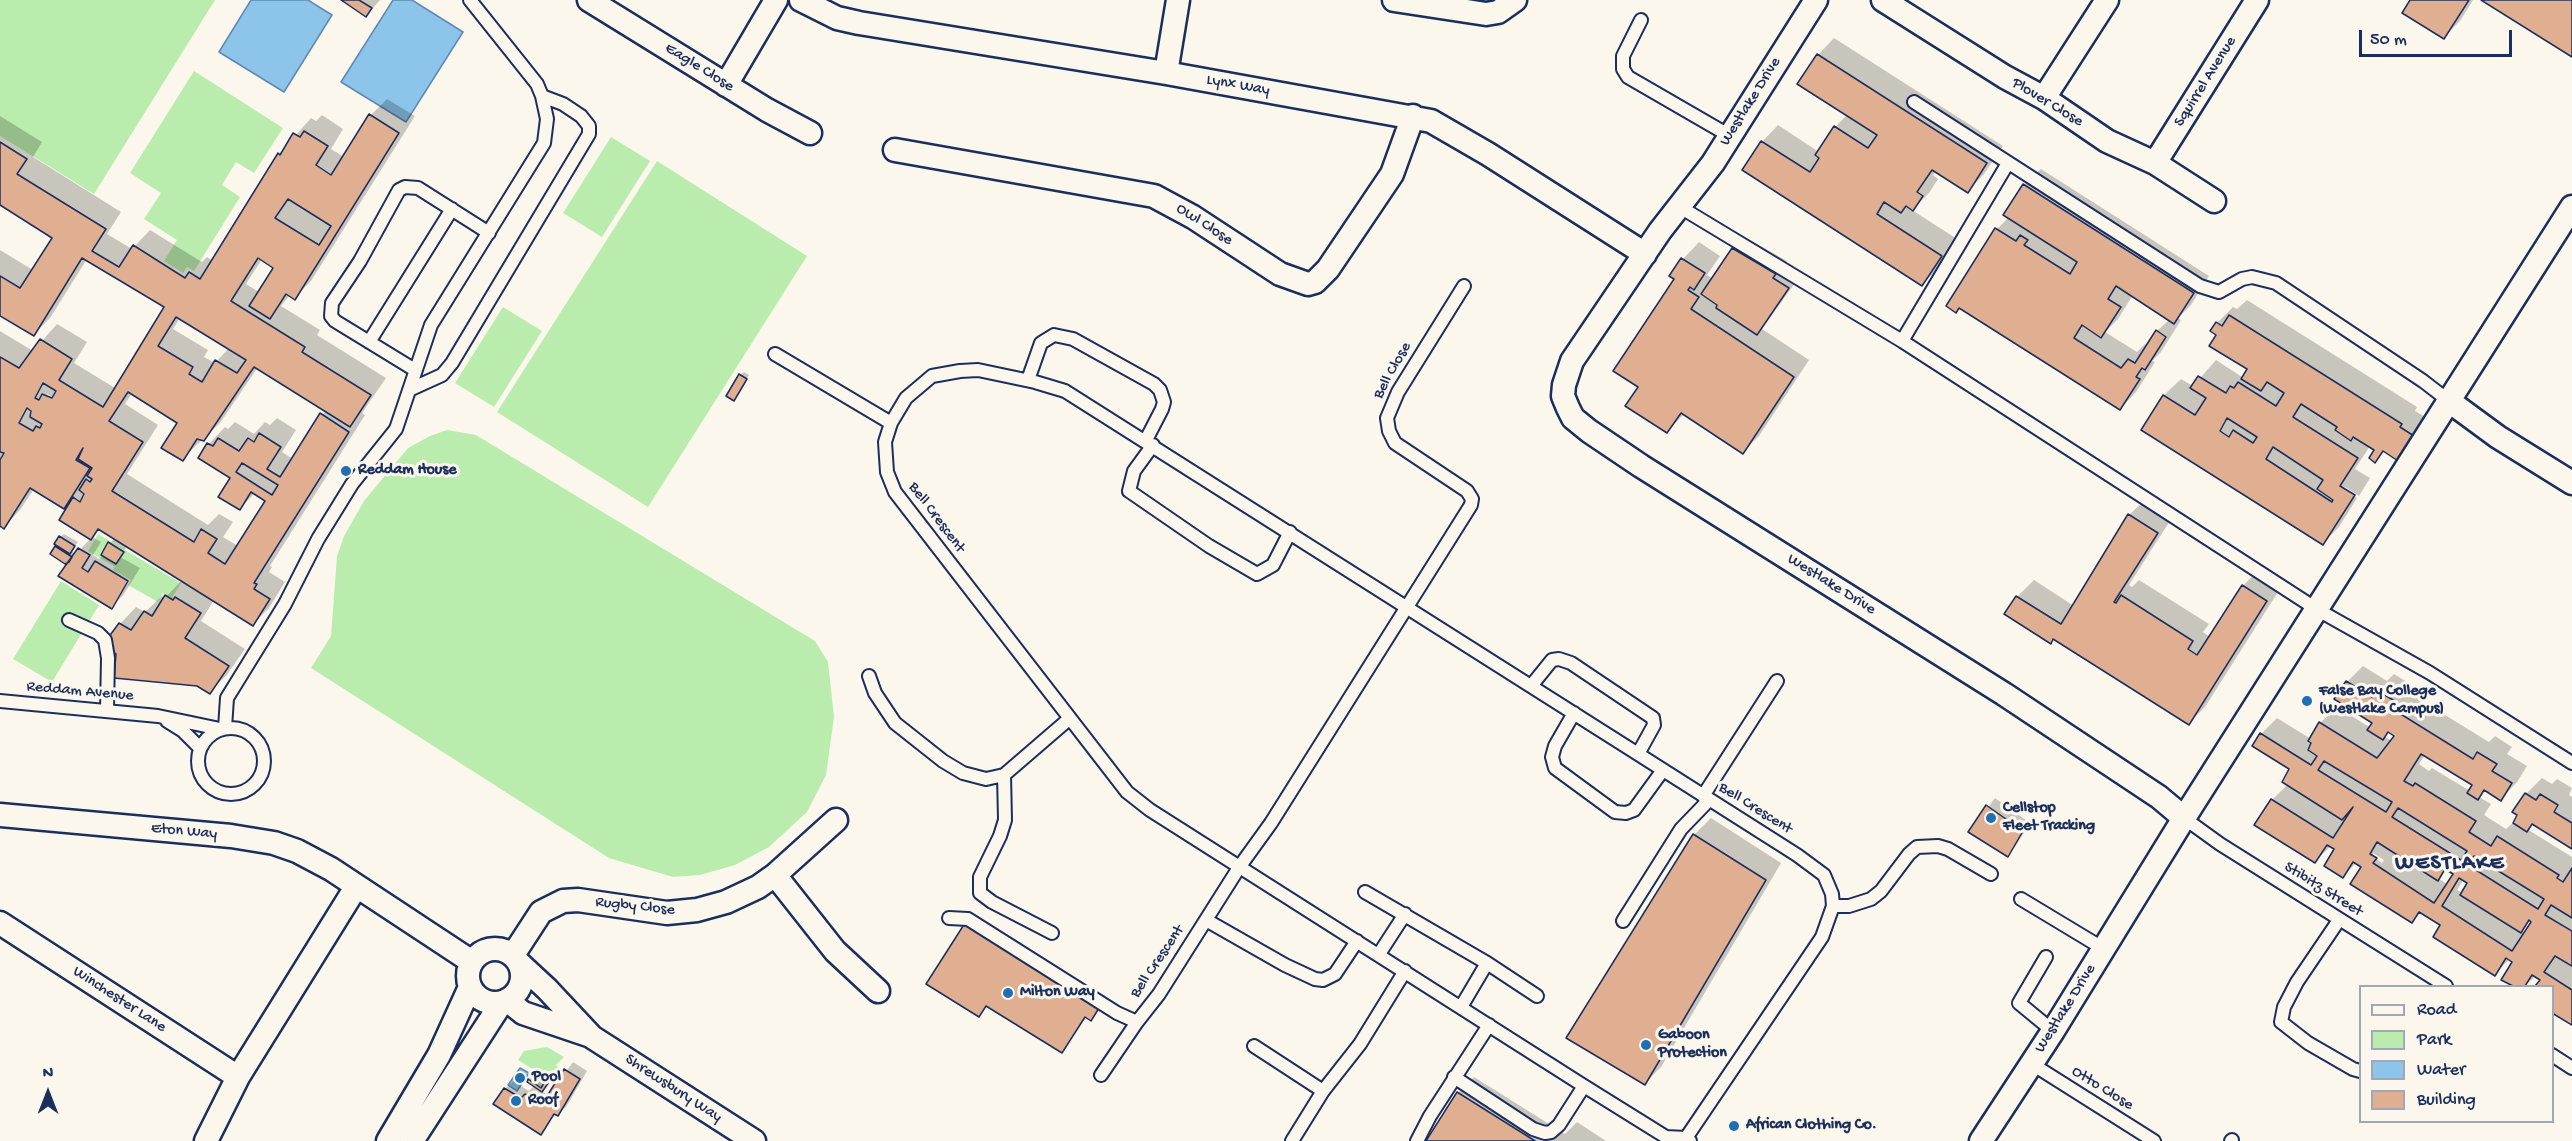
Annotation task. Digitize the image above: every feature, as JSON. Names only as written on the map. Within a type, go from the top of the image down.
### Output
[{"type":"street","name":"Eagle Close","points":[[589,0],[726,85],[810,133]]},
{"type":"street","points":[[726,85],[776,0]]},
{"type":"street","name":"Lynx Way","points":[[801,0],[837,18],[859,23],[1166,73],[1431,121],[1449,129],[1644,254]]},
{"type":"street","points":[[1166,73],[1178,0]]},
{"type":"street","points":[[1394,0],[1486,14],[1498,12],[1515,0]]},
{"type":"street","name":"Westlake Drive","points":[[1816,0],[1702,180],[1644,254],[1566,374],[1563,396],[1573,418],[1589,431],[2004,694],[2159,797],[2184,818],[2053,1031],[1981,1141]]},
{"type":"street","name":"Plover Close","points":[[1883,0],[2005,77],[2044,98],[2107,141],[2155,163],[2214,201]]},
{"type":"street","points":[[2044,98],[2107,0]]},
{"type":"street","name":"Squirrel Avenue","points":[[2155,163],[2258,0]]},
{"type":"street","name":"Owl Close","points":[[895,150],[1154,196],[1193,217],[1272,270],[1308,284],[1315,282],[1328,269],[1392,174],[1413,116]]},
{"type":"street","points":[[2184,818],[2572,207]]},
{"type":"street","points":[[2449,401],[2498,436],[2572,483]]},
{"type":"street","name":"Eton Way","points":[[0,815],[231,836],[274,843],[331,869],[472,962]]},
{"type":"street","name":"Rugby Close","points":[[516,960],[534,919],[555,903],[578,900],[655,912],[680,912],[726,902],[758,887],[775,875],[836,820]]},
{"type":"street","points":[[775,875],[835,951],[878,991]]},
{"type":"street","points":[[206,1141],[238,1077],[356,887]]},
{"type":"street","name":"Winchester Lane","points":[[0,923],[238,1077]]},
{"type":"street","points":[[486,950],[504,950],[592,1037],[523,1013],[504,1001],[483,1000],[470,987],[468,978],[472,962],[486,950]]},
{"type":"street","points":[[412,1141],[504,1001],[518,992],[523,974],[516,960]]},
{"type":"street","points":[[388,1141],[439,1055],[470,987]]},
{"type":"street","name":"Shrewsbury Way","points":[[592,1037],[754,1141]]},
{"type":"street","points":[[417,1092],[437,1104]]},
{"type":"lane","points":[[222,729],[227,698],[285,604],[318,539],[352,484],[396,429],[431,325],[542,149],[547,119],[542,96],[526,69],[470,0]]},
{"type":"lane","points":[[1641,20],[1623,56],[1623,69],[1628,77],[1730,136]]},
{"type":"lane","points":[[409,390],[442,375],[452,363],[589,134],[589,126],[581,116],[563,104],[542,96]]},
{"type":"lane","points":[[1914,102],[2209,291],[2219,292],[2242,279],[2252,277],[2276,283],[2423,381],[2449,401]]},
{"type":"lane","points":[[1902,341],[2008,163]]},
{"type":"lane","points":[[415,370],[334,321],[330,310],[335,298],[360,261],[399,190],[411,186],[418,188],[489,233]]},
{"type":"lane","points":[[1680,207],[1902,341],[2318,610],[2430,673],[2572,763]]},
{"type":"lane","points":[[369,342],[452,209]]},
{"type":"lane","name":"Bell Close","points":[[1458,485],[1400,448],[1392,438],[1387,418],[1398,392],[1464,286]]},
{"type":"lane","points":[[1028,380],[1038,348],[1047,338],[1061,335],[1096,350],[1160,390],[1164,402],[1150,443],[1134,471],[1129,491],[1209,546],[1257,574],[1273,565],[1290,532]]},
{"type":"lane","points":[[775,354],[891,423]]},
{"type":"lane","name":"Bell Crescent","points":[[978,370],[1028,380],[1065,391],[1797,855],[1824,875],[1832,894],[1833,906],[1822,937],[1687,1140],[1667,1139],[1136,800],[1117,781],[895,492],[885,463],[885,442],[891,423],[906,398],[932,376],[942,373],[978,370]]},
{"type":"lane","name":"Bell Crescent","points":[[1101,1075],[1159,994],[1240,866],[1271,823],[1471,505],[1470,494],[1458,485]]},
{"type":"lane","points":[[69,620],[98,633],[105,640],[108,658],[107,710]]},
{"type":"lane","points":[[1531,686],[1552,660],[1559,659],[1571,663],[1653,718],[1654,726],[1638,754]]},
{"type":"lane","points":[[869,676],[883,707],[895,723],[914,741],[963,773],[986,779],[1004,775],[1069,719]]},
{"type":"lane","points":[[1623,921],[1682,830],[1706,798],[1777,681]]},
{"type":"lane","name":"Reddam Avenue","points":[[0,701],[158,716],[222,729]]},
{"type":"lane","points":[[1574,713],[1555,746],[1552,757],[1555,768],[1615,812],[1626,813],[1634,810],[1663,770]]},
{"type":"lane","name":"Reddam Avenue","points":[[158,716],[183,730],[200,748]]},
{"type":"lane","points":[[236,728],[251,734],[261,746],[265,762],[261,777],[250,789],[235,795],[219,793],[205,784],[198,770],[198,753],[205,738],[222,729],[236,728]]},
{"type":"lane","points":[[1004,775],[1005,820],[1000,836],[980,877],[980,892],[992,902],[1052,933]]},
{"type":"lane","name":"Stibitz Street","points":[[2184,818],[2430,982]]},
{"type":"lane","points":[[1833,906],[1849,906],[1871,899],[1881,891],[1909,854],[1917,848],[1938,846],[1948,849],[1991,874]]},
{"type":"lane","points":[[1365,892],[1406,914],[1537,996]]},
{"type":"lane","points":[[2021,899],[2104,949]]},
{"type":"lane","points":[[1379,954],[1406,914]]},
{"type":"lane","points":[[949,918],[968,919],[1117,1013],[1137,1022]]},
{"type":"lane","points":[[1206,920],[1285,965],[1315,979],[1323,980],[1335,975],[1357,941]]},
{"type":"lane","points":[[2339,920],[2297,982],[2284,1007],[2281,1022],[2308,1043],[2359,1070]]},
{"type":"lane","points":[[2046,957],[2019,1003],[2053,1031]]},
{"type":"lane","points":[[1461,1007],[1487,963]]},
{"type":"lane","points":[[1292,1141],[1323,1091],[1360,1044],[1405,971]]},
{"type":"lane","points":[[1417,1141],[1454,1077],[1489,1025]]},
{"type":"lane","points":[[1254,1046],[1323,1091]]},
{"type":"lane","points":[[2554,1056],[2572,1068]]},
{"type":"lane","name":"Otto Close","points":[[2032,1064],[2154,1141]]},
{"type":"lane","points":[[1454,1077],[1533,1129],[1545,1133],[1551,1132],[1559,1125],[1584,1086]]},
{"type":"green space","points":[[0,0],[215,0],[94,194],[0,136]]},
{"type":"green space","points":[[194,71],[283,128],[254,173],[236,162],[222,185],[240,197],[194,271],[187,267],[183,273],[164,261],[177,240],[144,219],[161,193],[130,173]]},
{"type":"green space","points":[[611,137],[650,161],[602,237],[563,213]]},
{"type":"green space","points":[[657,161],[807,256],[648,507],[497,412]]},
{"type":"green space","points":[[503,307],[542,331],[494,407],[455,383]]},
{"type":"green space","points":[[447,430],[476,435],[815,641],[828,662],[834,717],[826,775],[807,812],[769,847],[735,865],[700,875],[673,877],[609,858],[311,668],[331,636],[337,556],[344,536],[364,501],[408,448]]},
{"type":"green space","points":[[98,534],[181,583],[172,598],[163,593],[158,602],[128,585],[131,580],[113,570],[115,567],[88,551]]},
{"type":"green space","points":[[61,581],[99,605],[52,682],[13,659]]},
{"type":"green space","points":[[547,1047],[564,1057],[556,1065],[558,1067],[549,1082],[546,1080],[541,1088],[528,1079],[534,1070],[518,1060],[524,1051]]},
{"type":"water","points":[[251,0],[308,0],[332,15],[284,92],[219,52]]},
{"type":"water","points":[[393,0],[412,0],[463,32],[406,122],[341,82]]},
{"type":"water","name":"Pool","points":[[520,1068],[529,1073],[517,1091],[508,1085]]},
{"type":"building","points":[[341,0],[359,0],[372,8],[366,17]]},
{"type":"building","points":[[2410,0],[2469,0],[2444,39],[2402,13]]},
{"type":"building","points":[[2481,0],[2572,0],[2572,57]]},
{"type":"building","points":[[1817,54],[1987,163],[1968,193],[1932,170],[1917,192],[1923,196],[1913,211],[1906,206],[1901,213],[1884,202],[1877,214],[1942,256],[1922,286],[1742,170],[1761,141],[1810,172],[1819,158],[1815,155],[1834,126],[1868,148],[1877,135],[1797,84]]},
{"type":"building","points":[[369,114],[399,133],[295,300],[286,294],[270,319],[249,306],[273,268],[258,258],[231,301],[305,347],[302,352],[371,395],[350,427],[254,367],[204,441],[197,439],[183,461],[161,448],[177,423],[128,392],[109,421],[143,442],[112,491],[194,542],[201,529],[217,539],[208,553],[225,564],[265,501],[251,492],[240,510],[218,497],[230,478],[198,458],[207,443],[213,446],[218,438],[239,451],[248,438],[254,442],[259,433],[281,447],[267,469],[280,477],[320,413],[349,432],[254,583],[257,584],[254,589],[270,599],[253,626],[98,529],[91,540],[59,520],[73,497],[80,502],[84,494],[79,490],[86,479],[90,482],[92,479],[87,476],[92,468],[78,459],[83,448],[76,460],[90,468],[64,509],[30,488],[4,529],[0,526],[0,460],[4,453],[0,452],[0,357],[19,368],[40,339],[72,359],[59,380],[103,407],[164,307],[82,258],[34,336],[0,316],[0,276],[20,288],[52,238],[0,205],[0,142],[27,159],[17,174],[106,229],[92,251],[119,267],[133,245],[185,278],[189,272],[200,279],[278,153],[280,155],[293,133],[300,137],[304,131],[328,146],[316,165],[331,175]],"holes":[[[288,199],[331,226],[319,245],[275,218]],[[176,317],[246,360],[237,373],[215,360],[202,382],[189,374],[193,367],[158,346]],[[43,383],[56,391],[52,398],[42,394],[39,400],[35,398]],[[27,408],[31,411],[30,417],[42,424],[40,428],[36,426],[33,431],[19,423]],[[242,463],[278,485],[272,495],[236,472]]]},
{"type":"building","points":[[2023,184],[2194,293],[2174,324],[2116,286],[2108,299],[2121,307],[2101,338],[2082,325],[2074,338],[2121,368],[2128,359],[2135,363],[2156,330],[2166,337],[2145,370],[2142,368],[2136,377],[2140,379],[2120,410],[1959,308],[1956,313],[1946,306],[1995,228],[2016,241],[2020,235],[2028,240],[2024,245],[2070,274],[2077,262],[2003,215]]},
{"type":"building","points":[[1732,248],[1776,274],[1773,278],[1789,288],[1757,335],[1716,308],[1717,305],[1701,294]]},
{"type":"building","points":[[1681,258],[1705,273],[1694,290],[1690,287],[1688,290],[1699,297],[1691,309],[1794,377],[1743,454],[1681,413],[1667,433],[1625,406],[1638,387],[1613,371],[1674,279],[1669,276]]},
{"type":"building","points":[[2229,315],[2402,424],[2400,427],[2414,436],[2398,461],[2383,451],[2375,463],[2369,458],[2374,450],[2353,437],[2351,441],[2335,430],[2337,427],[2301,404],[2293,417],[2358,458],[2340,486],[2355,495],[2323,545],[2141,430],[2163,395],[2195,415],[2206,398],[2190,388],[2198,376],[2226,393],[2230,386],[2234,388],[2238,382],[2276,406],[2284,393],[2267,382],[2261,391],[2241,379],[2247,369],[2209,346],[2216,335],[2210,331],[2216,322],[2222,326]],"holes":[[[2227,418],[2257,437],[2253,443],[2233,430],[2229,437],[2220,431]],[[2273,447],[2323,480],[2317,489],[2333,500],[2332,502],[2266,459]]]},
{"type":"building","points":[[739,374],[747,379],[734,401],[726,396]]},
{"type":"building","points":[[2128,514],[2158,533],[2114,602],[2116,603],[2121,595],[2193,641],[2188,649],[2197,655],[2242,585],[2267,601],[2189,725],[2053,639],[2051,644],[2004,614],[2016,596],[2061,624]]},
{"type":"building","points":[[59,536],[75,546],[70,554],[54,544]]},
{"type":"building","points":[[108,542],[124,552],[116,564],[101,555]]},
{"type":"building","points":[[55,546],[72,557],[69,562],[65,564],[50,554]]},
{"type":"building","points":[[78,548],[90,555],[82,568],[88,572],[95,561],[128,581],[112,609],[58,576]]},
{"type":"building","points":[[165,595],[173,600],[175,597],[201,613],[185,638],[229,666],[210,694],[197,686],[114,678],[116,654],[107,649],[112,640],[108,638],[119,623],[131,630],[144,611],[152,616]]},
{"type":"building","points":[[2346,681],[2372,697],[2376,690],[2395,701],[2391,708],[2473,759],[2477,752],[2497,764],[2492,771],[2512,783],[2501,801],[2484,790],[2478,800],[2467,793],[2472,785],[2421,754],[2404,781],[2413,786],[2415,783],[2476,821],[2469,832],[2491,846],[2497,836],[2559,875],[2557,878],[2563,882],[2572,868],[2572,918],[2551,905],[2545,915],[2572,931],[2572,966],[2555,956],[2544,972],[2572,990],[2572,1025],[2554,1014],[2554,985],[2536,985],[2540,980],[2532,975],[2526,985],[2511,985],[2501,980],[2512,962],[2506,958],[2495,976],[2433,937],[2440,925],[2419,912],[2412,923],[2350,884],[2361,867],[2353,862],[2343,878],[2324,866],[2334,849],[2327,845],[2315,863],[2254,825],[2271,799],[2333,838],[2353,807],[2342,820],[2282,782],[2289,769],[2252,746],[2260,733],[2311,765],[2317,756],[2308,750],[2311,743],[2308,741],[2319,722],[2377,758],[2394,736],[2388,732],[2383,740],[2367,730],[2372,723],[2334,699]],"holes":[[[2324,761],[2392,802],[2386,812],[2318,770]],[[2398,808],[2467,851],[2461,860],[2392,817]],[[2377,842],[2438,881],[2445,869],[2453,874],[2434,903],[2373,863],[2377,858],[2370,854]],[[2474,856],[2544,899],[2538,909],[2468,865]],[[2459,878],[2467,883],[2460,895],[2521,933],[2529,920],[2531,922],[2512,951],[2442,906]]]},
{"type":"building","points":[[2525,793],[2536,800],[2540,794],[2558,805],[2554,812],[2572,823],[2572,849],[2532,824],[2527,832],[2513,823],[2517,815],[2512,812]]},
{"type":"building","name":"Cellstop Fleet Tracking","points":[[1986,805],[2023,831],[2008,857],[1968,832]]},
{"type":"building","points":[[1693,834],[1766,880],[1645,1085],[1566,1038]]},
{"type":"building","name":"Milton Way","points":[[965,923],[1099,1008],[1091,1021],[1085,1017],[1062,1053],[986,1006],[979,1017],[926,984]]},
{"type":"building","name":"Roof","points":[[564,1069],[580,1079],[558,1116],[554,1114],[541,1135],[493,1104],[504,1088],[521,1098],[525,1094],[542,1104]]},
{"type":"building","points":[[528,1079],[541,1088],[546,1080],[549,1082],[542,1092],[527,1082]]},
{"type":"building","points":[[1457,1092],[1535,1141],[1426,1141]]},
{"type":"place","name":"Reddam House","points":[[346,471]]},
{"type":"place","name":"False Bay College (Westlake Campus)","points":[[2307,701]]},
{"type":"place","name":"Cellstop Fleet Tracking","points":[[1991,818]]},
{"type":"place","name":"Milton Way","points":[[1008,993]]},
{"type":"place","name":"Gaboon Protection","points":[[1646,1045]]},
{"type":"place","name":"Pool","points":[[520,1078]]},
{"type":"place","name":"Roof","points":[[516,1101]]},
{"type":"place","name":"African Clothing Co.","points":[[1734,1126]]},
{"type":"district","name":"WESTLAKE","points":[[2450,865]]}]
